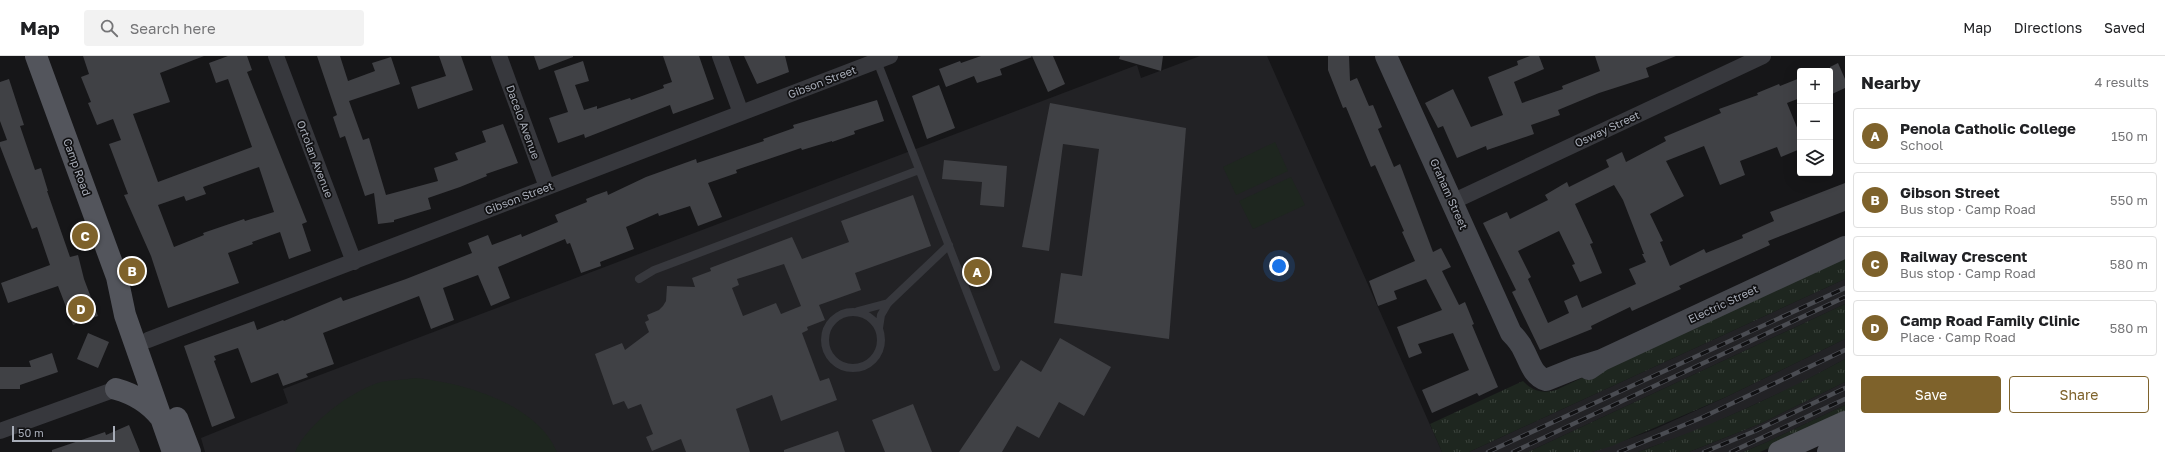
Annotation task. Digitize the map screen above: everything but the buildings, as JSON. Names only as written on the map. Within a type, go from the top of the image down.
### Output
[{"type":"main road","name":"Camp Road","points":[[36,56],[118,278],[125,315],[142,343],[190,452]]},
{"type":"main road","name":"Camp Road","points":[[142,343],[162,419],[173,452]]},
{"type":"main road","points":[[116,389],[132,376],[136,368],[142,343]]},
{"type":"main road","points":[[116,389],[130,393],[146,402],[162,419]]},
{"type":"main road","points":[[1779,452],[1845,422]]},
{"type":"main road","points":[[1828,452],[1845,444]]},
{"type":"street","name":"Ortolan Avenue","points":[[276,56],[354,262]]},
{"type":"street","name":"Dacelo Avenue","points":[[499,56],[547,187]]},
{"type":"street","points":[[720,56],[741,113]]},
{"type":"street","name":"Graham Street","points":[[1386,56],[1511,332]]},
{"type":"street","name":"Osway Street","points":[[1452,202],[1763,56]]},
{"type":"street","name":"Gibson Street","points":[[142,343],[883,59]]},
{"type":"street","name":"Electric Street","points":[[1511,332],[1524,350],[1537,375],[1546,380],[1576,368],[1602,360],[1845,247]]},
{"type":"street","points":[[0,431],[116,389]]},
{"type":"lane","points":[[883,59],[919,170],[996,367]]},
{"type":"lane","points":[[639,279],[654,270],[919,170]]},
{"type":"lane","points":[[888,303],[839,316],[828,329],[826,346],[836,361],[844,366],[854,368],[871,361],[877,354],[881,345],[879,328],[881,315],[888,303],[949,245]]},
{"type":"lane","points":[[856,312],[872,319],[879,328]]},
{"type":"shaded area","points":[[1200,56],[1267,56],[1442,452],[205,452],[201,438],[288,403],[283,389],[1137,65],[1141,78]]},
{"type":"shaded area","points":[[1845,279],[1845,304],[1528,452],[1469,452]]},
{"type":"shaded area","points":[[1845,339],[1845,359],[1797,385],[1703,428],[1638,452],[1592,452],[1653,430],[1726,397]]},
{"type":"shaded area","points":[[1845,382],[1845,405],[1767,442],[1743,452],[1689,452],[1762,423]]},
{"type":"green space","points":[[1275,142],[1288,171],[1236,195],[1223,167]]},
{"type":"green space","points":[[1291,177],[1305,205],[1253,229],[1239,201]]},
{"type":"green space","points":[[1845,255],[1845,279],[1469,452],[1442,452],[1430,424],[1523,381],[1538,391],[1546,392],[1556,390]]},
{"type":"green space","points":[[1845,304],[1845,339],[1726,397],[1612,446],[1592,452],[1528,452]]},
{"type":"green space","points":[[1845,359],[1845,382],[1762,423],[1689,452],[1638,452],[1743,410],[1820,373]]},
{"type":"green space","points":[[415,378],[455,385],[476,391],[496,398],[516,408],[533,420],[547,435],[557,452],[295,452],[309,430],[344,400],[369,386],[381,382]]},
{"type":"green space","points":[[1845,405],[1845,414],[1760,452],[1743,452],[1767,442]]},
{"type":"railway","points":[[1488,452],[1845,288]]},
{"type":"railway","points":[[1513,452],[1845,297]]},
{"type":"railway","points":[[1619,452],[1701,418],[1845,350]]},
{"type":"railway","points":[[1704,452],[1755,431],[1845,388]]},
{"type":"railway","points":[[1731,452],[1845,399]]},
{"type":"place","name":"Railway Crescent","points":[[85,236]]},
{"type":"place","name":"Gibson Street","points":[[132,271]]},
{"type":"place","name":"Penola Catholic College","points":[[977,272]]},
{"type":"place","name":"Camp Road Family Clinic","points":[[81,309]]}]
